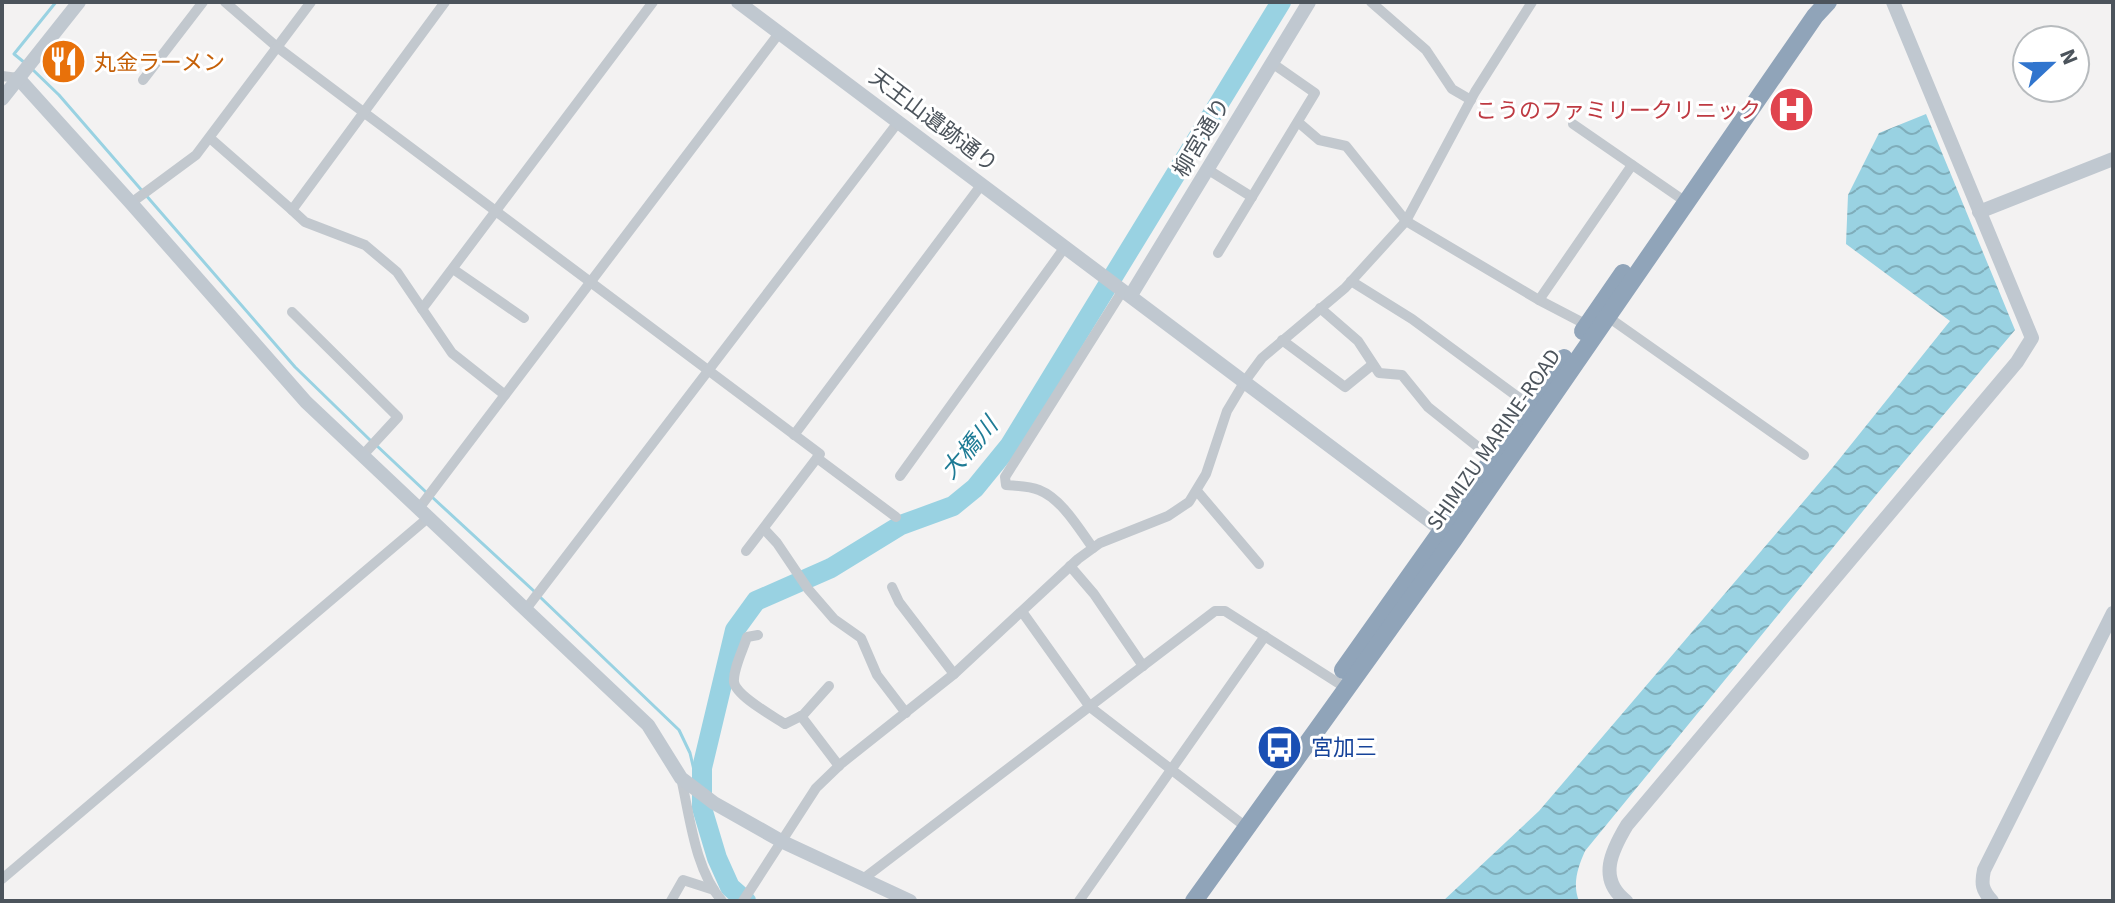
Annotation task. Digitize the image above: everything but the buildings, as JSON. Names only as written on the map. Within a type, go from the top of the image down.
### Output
[{"type":"highway","name":"SHIMIZU MARINE-ROAD","points":[[1179,901],[1241,824],[1608,317],[1813,2]]},
{"type":"highway","name":"SHIMIZU MARINE-ROAD","points":[[1448,535],[1493,459],[1587,325],[1827,2]]},
{"type":"highway","name":"SHIMIZU MARINE-ROAD","points":[[1194,901],[1241,824]]},
{"type":"street","points":[[2,99],[79,2]]},
{"type":"street","points":[[143,80],[203,2]]},
{"type":"street","points":[[225,2],[277,47],[820,454],[746,551]]},
{"type":"street","points":[[131,203],[196,155],[211,139],[311,2]]},
{"type":"street","points":[[292,210],[445,2]]},
{"type":"street","points":[[422,309],[653,2]]},
{"type":"street","name":"天王山遺跡通り","points":[[738,2],[1125,291]]},
{"type":"street","name":"柳宮通り","points":[[1125,291],[1207,169],[1309,2]]},
{"type":"street","points":[[1371,2],[1426,50],[1452,89],[1471,100]]},
{"type":"street","points":[[743,901],[816,788],[839,766],[954,674],[1093,548],[1128,530],[1168,516],[1189,502],[1206,474],[1227,411],[1245,381],[1262,358],[1351,281],[1406,221],[1471,100],[1532,2]]},
{"type":"street","points":[[1626,901],[1613,886],[1607,872],[1612,851],[1627,825],[2028,349],[2032,338],[1893,2]]},
{"type":"street","points":[[2,879],[424,512],[505,395],[780,32]]},
{"type":"street","points":[[1218,253],[1315,93],[1272,63]]},
{"type":"street","points":[[2,76],[18,78],[306,402],[648,725],[685,782],[702,862],[722,901]]},
{"type":"street","points":[[526,609],[899,121]]},
{"type":"street","points":[[1298,122],[1319,140],[1329,145],[1346,146],[1406,221],[1587,325]]},
{"type":"street","points":[[1573,124],[1682,199]]},
{"type":"street","points":[[211,139],[305,222],[365,245],[397,272],[452,353],[505,395]]},
{"type":"street","points":[[1979,212],[2113,159]]},
{"type":"street","points":[[1539,300],[1632,165]]},
{"type":"street","points":[[1207,169],[1252,197]]},
{"type":"street","points":[[794,435],[982,184]]},
{"type":"street","points":[[900,476],[1065,247]]},
{"type":"street","points":[[453,269],[524,318]]},
{"type":"street","points":[[1351,281],[1412,319],[1530,406]]},
{"type":"street","points":[[1093,548],[1049,496],[1029,488],[1006,485],[1005,477],[1125,291],[1448,535]]},
{"type":"street","points":[[1320,308],[1358,341],[1379,373],[1402,375],[1428,407],[1493,459]]},
{"type":"street","points":[[292,312],[398,417],[363,455]]},
{"type":"street","points":[[1608,317],[1804,455]]},
{"type":"street","points":[[1282,340],[1345,387],[1372,365]]},
{"type":"street","points":[[817,458],[896,517]]},
{"type":"street","points":[[1197,491],[1259,564]]},
{"type":"street","points":[[764,529],[834,619],[861,638],[871,665],[906,713]]},
{"type":"street","points":[[1070,566],[1094,594],[1143,666]]},
{"type":"street","points":[[892,587],[899,602],[954,674]]},
{"type":"street","points":[[863,879],[1215,611],[1225,611],[1341,684]]},
{"type":"street","points":[[1023,613],[1090,707],[1241,824]]},
{"type":"street","points":[[1992,901],[1984,893],[1984,870],[2113,613]]},
{"type":"street","points":[[758,635],[747,637],[734,680],[736,687],[756,705],[785,724],[801,716],[829,686]]},
{"type":"street","points":[[1079,901],[1265,636]]},
{"type":"street","points":[[801,716],[839,766]]},
{"type":"street","points":[[685,782],[714,803],[783,842],[910,901]]},
{"type":"street","points":[[671,901],[683,880],[714,890]]},
{"type":"water","points":[[1926,114],[2015,330],[1585,851],[1576,882],[1579,901],[1443,901],[1539,811],[1833,467],[1950,321],[1846,244],[1848,195],[1879,133]]},
{"type":"waterway","points":[[25,63],[14,54],[56,2]]},
{"type":"waterway","name":"大橋川","points":[[746,901],[730,887],[717,858],[702,808],[702,768],[735,630],[756,601],[831,568],[901,525],[953,506],[975,488],[1010,445],[1281,2]]},
{"type":"waterway","points":[[31,68],[59,95],[295,367],[370,440]]},
{"type":"waterway","points":[[376,445],[426,492]]},
{"type":"waterway","points":[[432,497],[535,592]]},
{"type":"waterway","points":[[540,597],[679,730],[690,753],[697,783]]},
{"type":"waterway","name":"大橋川","points":[[700,798],[702,808]]},
{"type":"place","name":"丸金ラーメン","points":[[63,62]]},
{"type":"place","name":"こうのファミリークリニック","points":[[1792,110]]},
{"type":"place","name":"宮加三","points":[[1280,747]]}]
